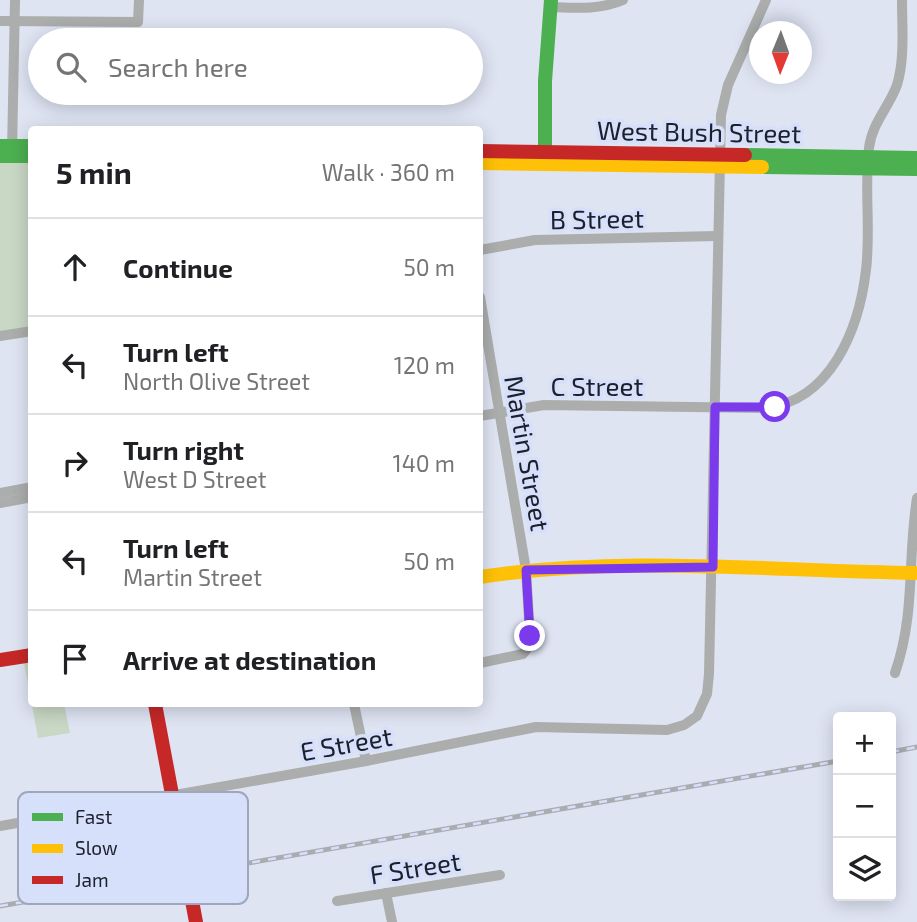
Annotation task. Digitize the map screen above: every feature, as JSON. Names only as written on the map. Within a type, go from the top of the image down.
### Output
[{"type":"street","points":[[6,151],[15,0]]},
{"type":"street","points":[[0,21],[138,22],[138,0]]},
{"type":"street","points":[[545,159],[545,80],[551,3],[588,8],[607,6],[623,0]]},
{"type":"street","points":[[713,567],[718,162],[725,95],[766,0]]},
{"type":"street","name":"C Street","points":[[483,415],[544,405],[765,408],[788,404],[820,384],[832,368],[857,313],[864,284],[868,163],[872,133],[898,82],[902,0]]},
{"type":"street","points":[[6,151],[28,147]]},
{"type":"street","points":[[6,151],[28,155]]},
{"type":"street","name":"West Bush Street","points":[[483,151],[545,159]]},
{"type":"street","name":"West Bush Street","points":[[483,163],[545,159],[868,163],[917,158]]},
{"type":"street","name":"West Bush Street","points":[[868,163],[917,169]]},
{"type":"street","name":"B Street","points":[[483,249],[535,240],[717,236]]},
{"type":"street","name":"Martin Street","points":[[483,313],[526,570],[530,645],[523,654],[483,662]]},
{"type":"street","points":[[0,336],[28,332]]},
{"type":"street","points":[[0,493],[28,488]]},
{"type":"street","points":[[0,503],[28,498]]},
{"type":"street","points":[[895,673],[909,621],[917,498]]},
{"type":"street","points":[[483,577],[526,570],[713,567],[914,573]]},
{"type":"street","name":"E Street","points":[[183,792],[366,761],[536,727],[660,731],[684,725],[697,716],[707,694],[713,567]]},
{"type":"street","points":[[0,660],[28,656]]},
{"type":"street","points":[[156,707],[171,792]]},
{"type":"street","points":[[355,707],[366,761]]},
{"type":"street","name":"E Street","points":[[0,826],[18,823]]},
{"type":"street","name":"F Street","points":[[337,901],[500,875]]},
{"type":"street","points":[[386,893],[392,922]]},
{"type":"street","points":[[192,904],[196,922]]},
{"type":"green space","points":[[0,156],[28,157],[28,331],[0,336]]},
{"type":"green space","points":[[28,656],[28,684],[23,657]]},
{"type":"green space","points":[[32,707],[65,707],[70,733],[38,738]]},
{"type":"railway","points":[[896,751],[917,747]]},
{"type":"railway","points":[[248,863],[833,762]]},
{"type":"railway","points":[[0,906],[18,903]]},
{"type":"traffic: fast","points":[[545,159],[545,81],[551,0]]},
{"type":"traffic: fast","points":[[0,146],[28,146]]},
{"type":"traffic: fast","points":[[745,155],[917,158]]},
{"type":"traffic: fast","points":[[0,156],[28,156]]},
{"type":"traffic: fast","points":[[762,167],[917,169]]},
{"type":"traffic: slow","points":[[483,163],[762,167]]},
{"type":"traffic: slow","points":[[483,577],[534,570],[643,566],[917,573]]},
{"type":"traffic: jam","points":[[483,151],[745,155]]},
{"type":"traffic: jam","points":[[0,660],[28,656]]},
{"type":"traffic: jam","points":[[156,707],[172,792]]},
{"type":"traffic: jam","points":[[193,904],[196,922]]},
{"type":"route","points":[[530,636],[526,570],[713,567],[715,407],[775,407]]}]
